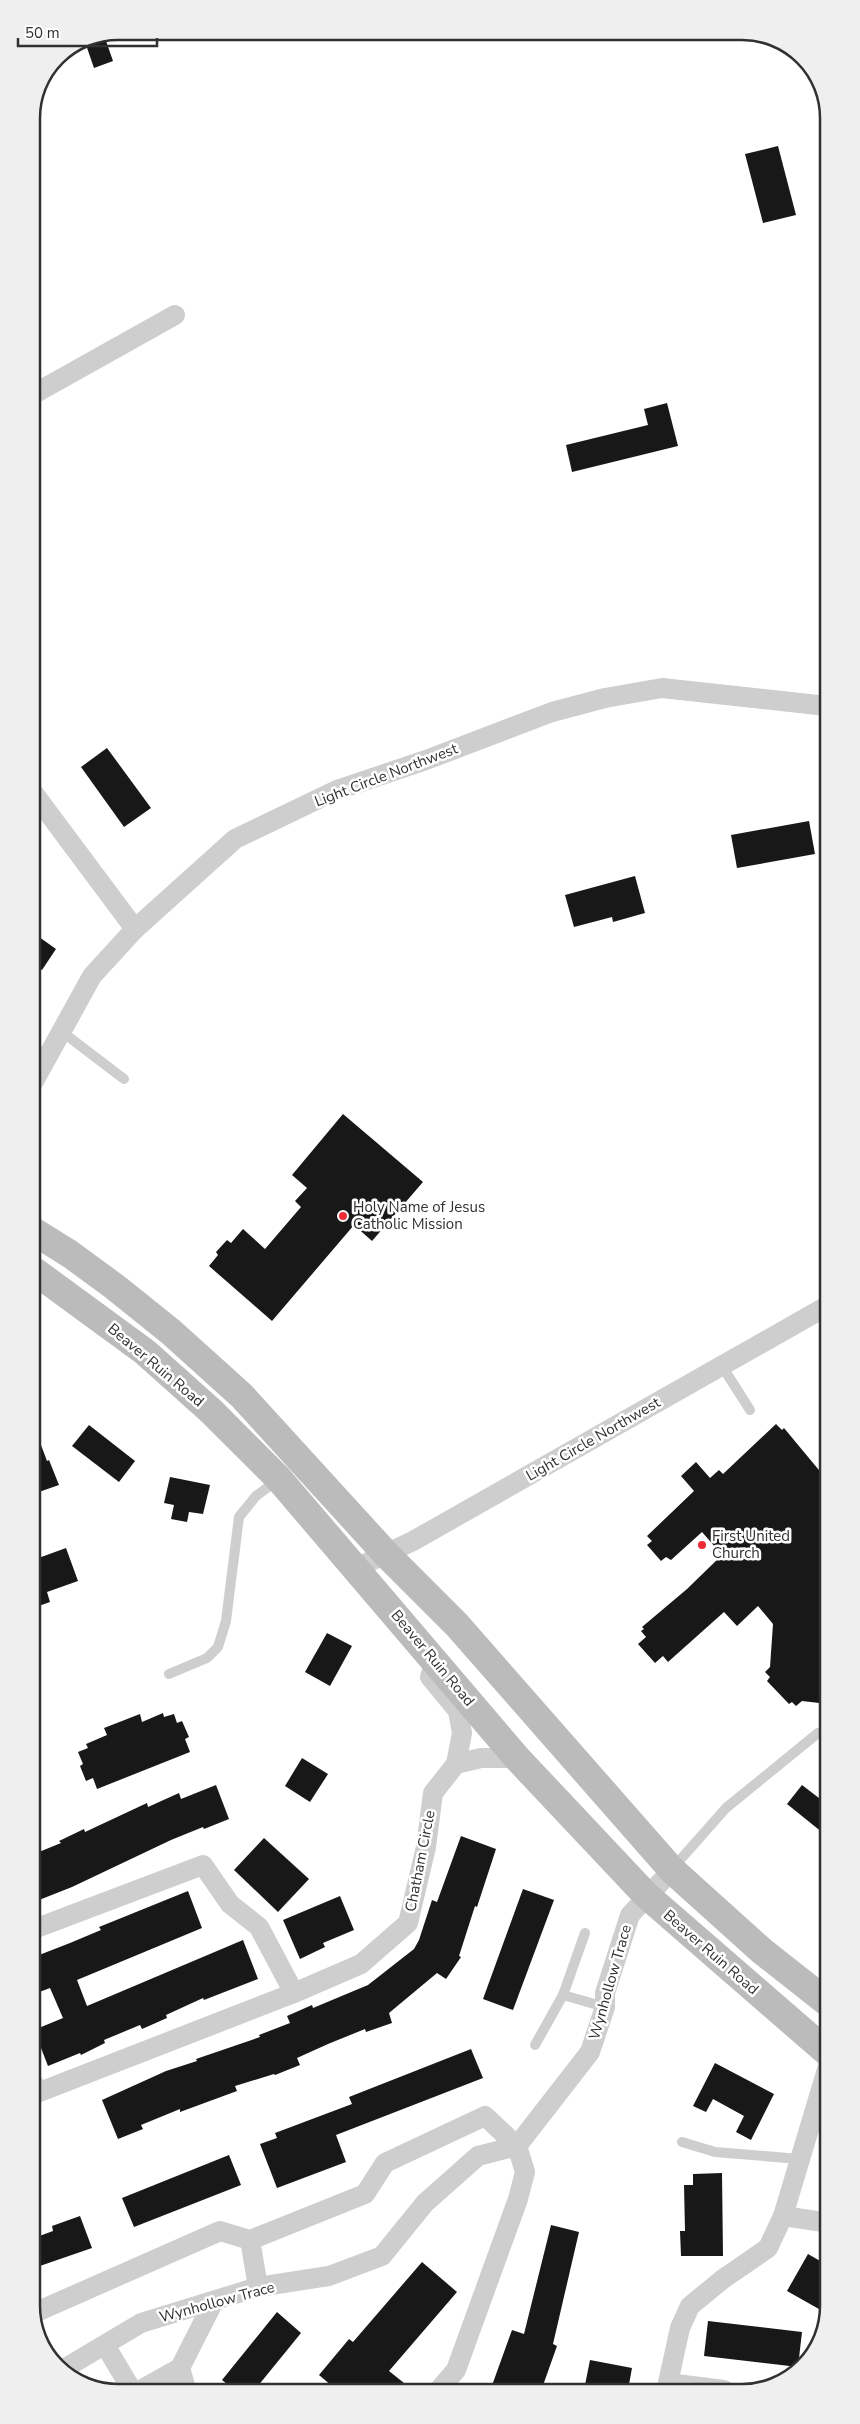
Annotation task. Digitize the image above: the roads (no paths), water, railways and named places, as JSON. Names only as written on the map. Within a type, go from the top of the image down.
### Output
[{"type":"main road","points":[[40,1235],[70,1254],[150,1315],[242,1396],[387,1555],[457,1625],[672,1870],[762,1950],[820,1997]]},
{"type":"main road","name":"Beaver Ruin Road","points":[[40,1275],[145,1352],[211,1411],[279,1479],[517,1758],[646,1896],[820,2046]]},
{"type":"street","points":[[40,391],[176,315]]},
{"type":"street","name":"Light Circle Northwest","points":[[40,1070],[92,976],[135,929],[235,839],[337,790],[426,760],[552,712],[605,698],[662,688],[820,705]]},
{"type":"street","points":[[40,802],[135,929]]},
{"type":"street","name":"Light Circle Northwest","points":[[356,1568],[387,1555],[820,1310]]},
{"type":"street","points":[[434,1660],[430,1677],[458,1711],[462,1733],[456,1764],[481,1758],[517,1758]]},
{"type":"street","name":"Chatham Circle","points":[[40,2092],[294,1993],[361,1964],[408,1923],[426,1847],[433,1793],[456,1764]]},
{"type":"street","points":[[40,1927],[203,1865],[230,1904],[259,1927],[294,1993]]},
{"type":"street","name":"Wynhollow Trace","points":[[69,2366],[141,2323],[258,2287],[329,2276],[382,2256],[424,2203],[478,2156],[517,2146],[590,2052],[604,2007],[605,1993],[630,1915],[672,1870]]},
{"type":"street","points":[[668,2384],[680,2328],[690,2306],[722,2279],[768,2248],[783,2216],[820,2093]]},
{"type":"street","points":[[40,2309],[220,2231],[250,2240],[365,2194],[385,2163],[484,2116],[517,2146],[525,2172],[518,2199],[456,2370],[444,2384]]},
{"type":"street","points":[[783,2216],[820,2222]]},
{"type":"street","points":[[250,2240],[258,2287]]},
{"type":"street","points":[[150,2384],[180,2368],[214,2301]]},
{"type":"street","points":[[105,2345],[130,2384]]},
{"type":"street","points":[[180,2368],[185,2384]]},
{"type":"lane","points":[[61,1031],[124,1079]]},
{"type":"lane","points":[[722,1366],[750,1410]]},
{"type":"lane","points":[[169,1674],[207,1658],[218,1647],[226,1621],[239,1517],[256,1496],[279,1479]]},
{"type":"lane","points":[[672,1870],[726,1808],[820,1733]]},
{"type":"lane","points":[[535,2045],[563,1995],[584,1933]]},
{"type":"lane","points":[[563,1995],[604,2007]]},
{"type":"lane","points":[[682,2142],[715,2152],[800,2159]]},
{"type":"place","name":"Holy Name of Jesus Catholic Mission","points":[[343,1216]]},
{"type":"place","name":"First United Church","points":[[702,1545]]}]
